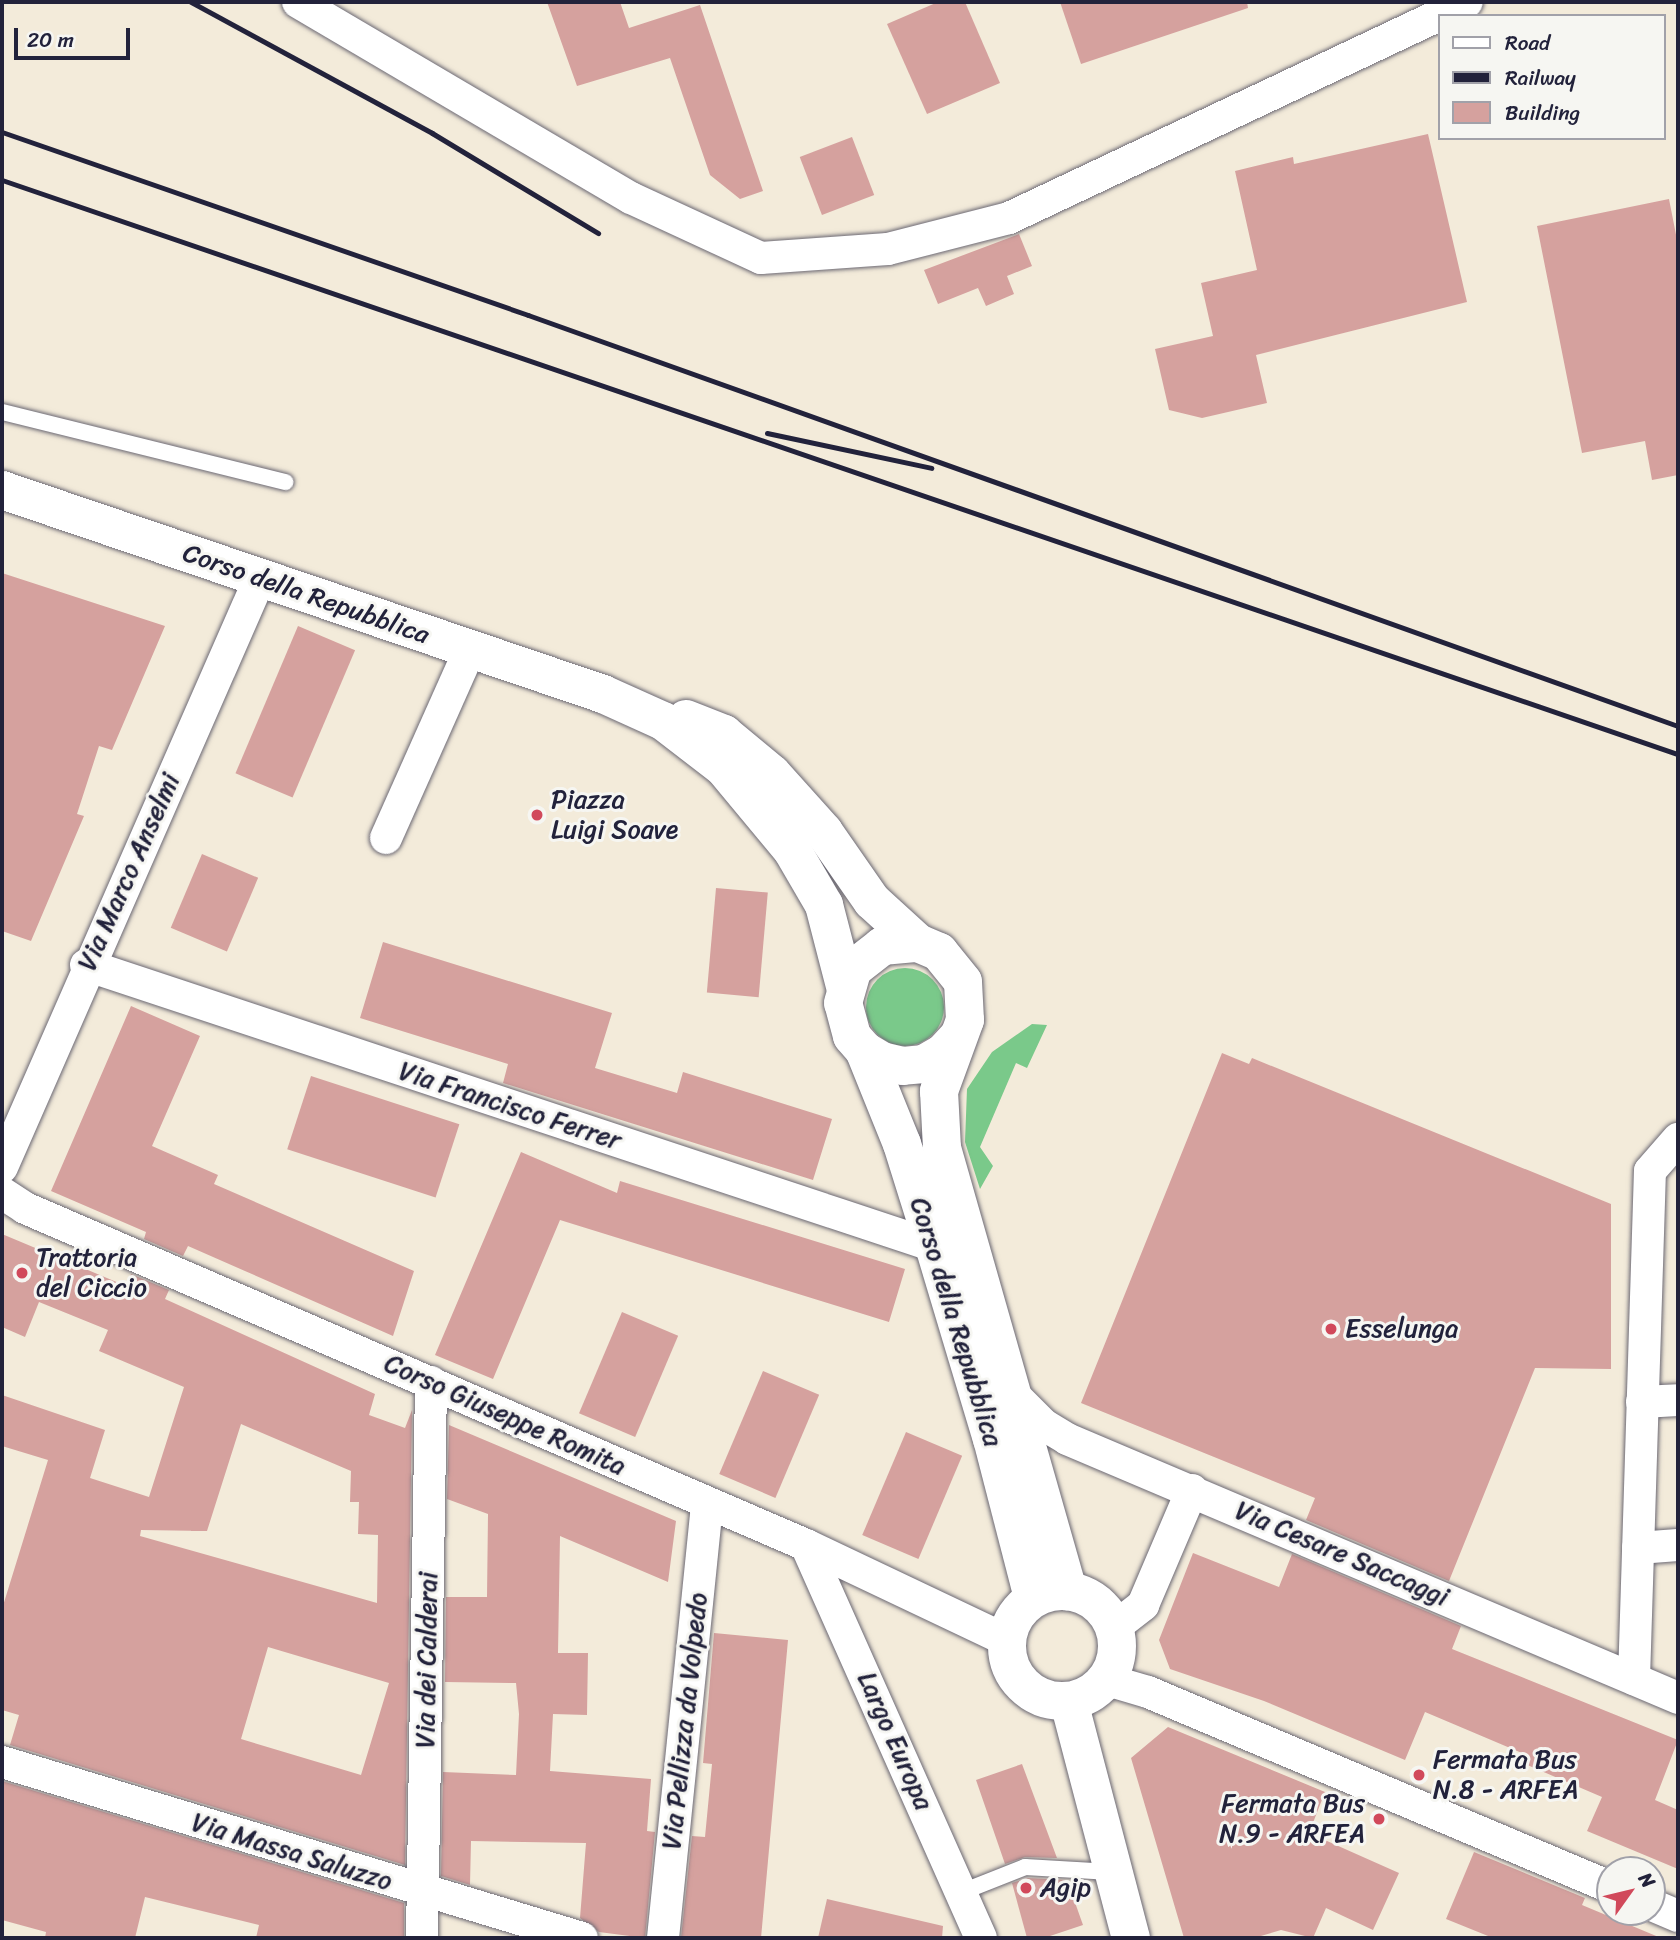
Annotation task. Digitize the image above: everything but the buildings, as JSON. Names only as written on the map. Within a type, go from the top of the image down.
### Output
[{"type":"street","points":[[298,2],[631,198],[761,258],[888,249],[1009,218],[1438,16]]},
{"type":"street","points":[[1442,14],[1467,2]]},
{"type":"street","name":"Corso della Repubblica","points":[[2,490],[610,697],[710,726],[740,746],[804,808],[877,907],[918,943]]},
{"type":"street","name":"Via Marco Anselmi","points":[[2,1167],[86,965],[260,578]]},
{"type":"street","points":[[386,838],[470,649]]},
{"type":"street","name":"Corso della Repubblica","points":[[610,697],[684,735],[748,794],[792,850],[824,905],[845,986]]},
{"type":"street","points":[[918,943],[939,952],[963,982],[965,1020],[957,1038],[934,1058],[903,1066],[882,1061],[864,1050],[846,1021],[845,986],[853,969],[882,946],[918,943]]},
{"type":"street","name":"Via Francisco Ferrer","points":[[86,965],[934,1246]]},
{"type":"street","name":"Corso della Repubblica","points":[[957,1038],[939,1091],[942,1148],[1015,1396],[1051,1595]]},
{"type":"street","name":"Corso della Repubblica","points":[[864,1050],[902,1144],[992,1439],[1051,1595]]},
{"type":"street","points":[[1634,1679],[1650,1171],[1678,1139]]},
{"type":"street","name":"Corso Giuseppe Romita","points":[[2,1193],[25,1208],[806,1545],[1006,1640]]},
{"type":"street","name":"Via dei Calderai","points":[[422,1938],[432,1382]]},
{"type":"street","name":"Via Cesare Saccaggi","points":[[1015,1396],[1044,1425],[1067,1439],[1678,1698]]},
{"type":"street","points":[[1642,1402],[1678,1400]]},
{"type":"street","points":[[1115,1628],[1143,1605],[1192,1490]]},
{"type":"street","name":"Via Pellizza da Volpedo","points":[[663,1938],[707,1503]]},
{"type":"street","name":"Largo Europa","points":[[806,1545],[981,1938]]},
{"type":"street","points":[[1638,1548],[1678,1545]]},
{"type":"street","points":[[1051,1595],[1096,1603],[1115,1628],[1115,1664],[1107,1680],[1083,1698],[1069,1702],[1036,1696],[1022,1686],[1013,1672],[1006,1640],[1011,1624],[1051,1595]]},
{"type":"street","points":[[1107,1680],[1148,1692],[1596,1881]]},
{"type":"street","points":[[1069,1702],[1111,1872],[1131,1938]]},
{"type":"street","name":"Via Massa Saluzzo","points":[[2,1762],[582,1938]]},
{"type":"lane","points":[[2,412],[285,482]]},
{"type":"lane","points":[[962,1892],[1025,1867],[1111,1872]]},
{"type":"green space","points":[[905,968],[920,971],[932,980],[941,992],[944,1007],[941,1022],[932,1034],[920,1043],[905,1046],[890,1043],[878,1034],[869,1022],[866,1007],[869,992],[878,980],[890,971]]},
{"type":"green space","points":[[1032,1024],[1047,1025],[1027,1068],[1016,1063],[980,1147],[993,1166],[980,1189],[965,1142],[967,1089],[992,1052]]},
{"type":"railway","points":[[191,2],[432,133],[598,233]]},
{"type":"railway","points":[[2,132],[528,315],[1678,726]]},
{"type":"railway","points":[[2,180],[1678,754]]},
{"type":"railway","points":[[767,433],[931,468]]},
{"type":"place","name":"Piazza Luigi Soave","points":[[537,815]]},
{"type":"place","name":"Trattoria del Ciccio","points":[[22,1273]]},
{"type":"place","name":"Esselunga","points":[[1331,1329]]},
{"type":"place","name":"Fermata Bus N.8 - ARFEA","points":[[1419,1775]]},
{"type":"place","name":"Fermata Bus N.9 - ARFEA","points":[[1379,1819]]},
{"type":"place","name":"Agip","points":[[1026,1888]]}]
